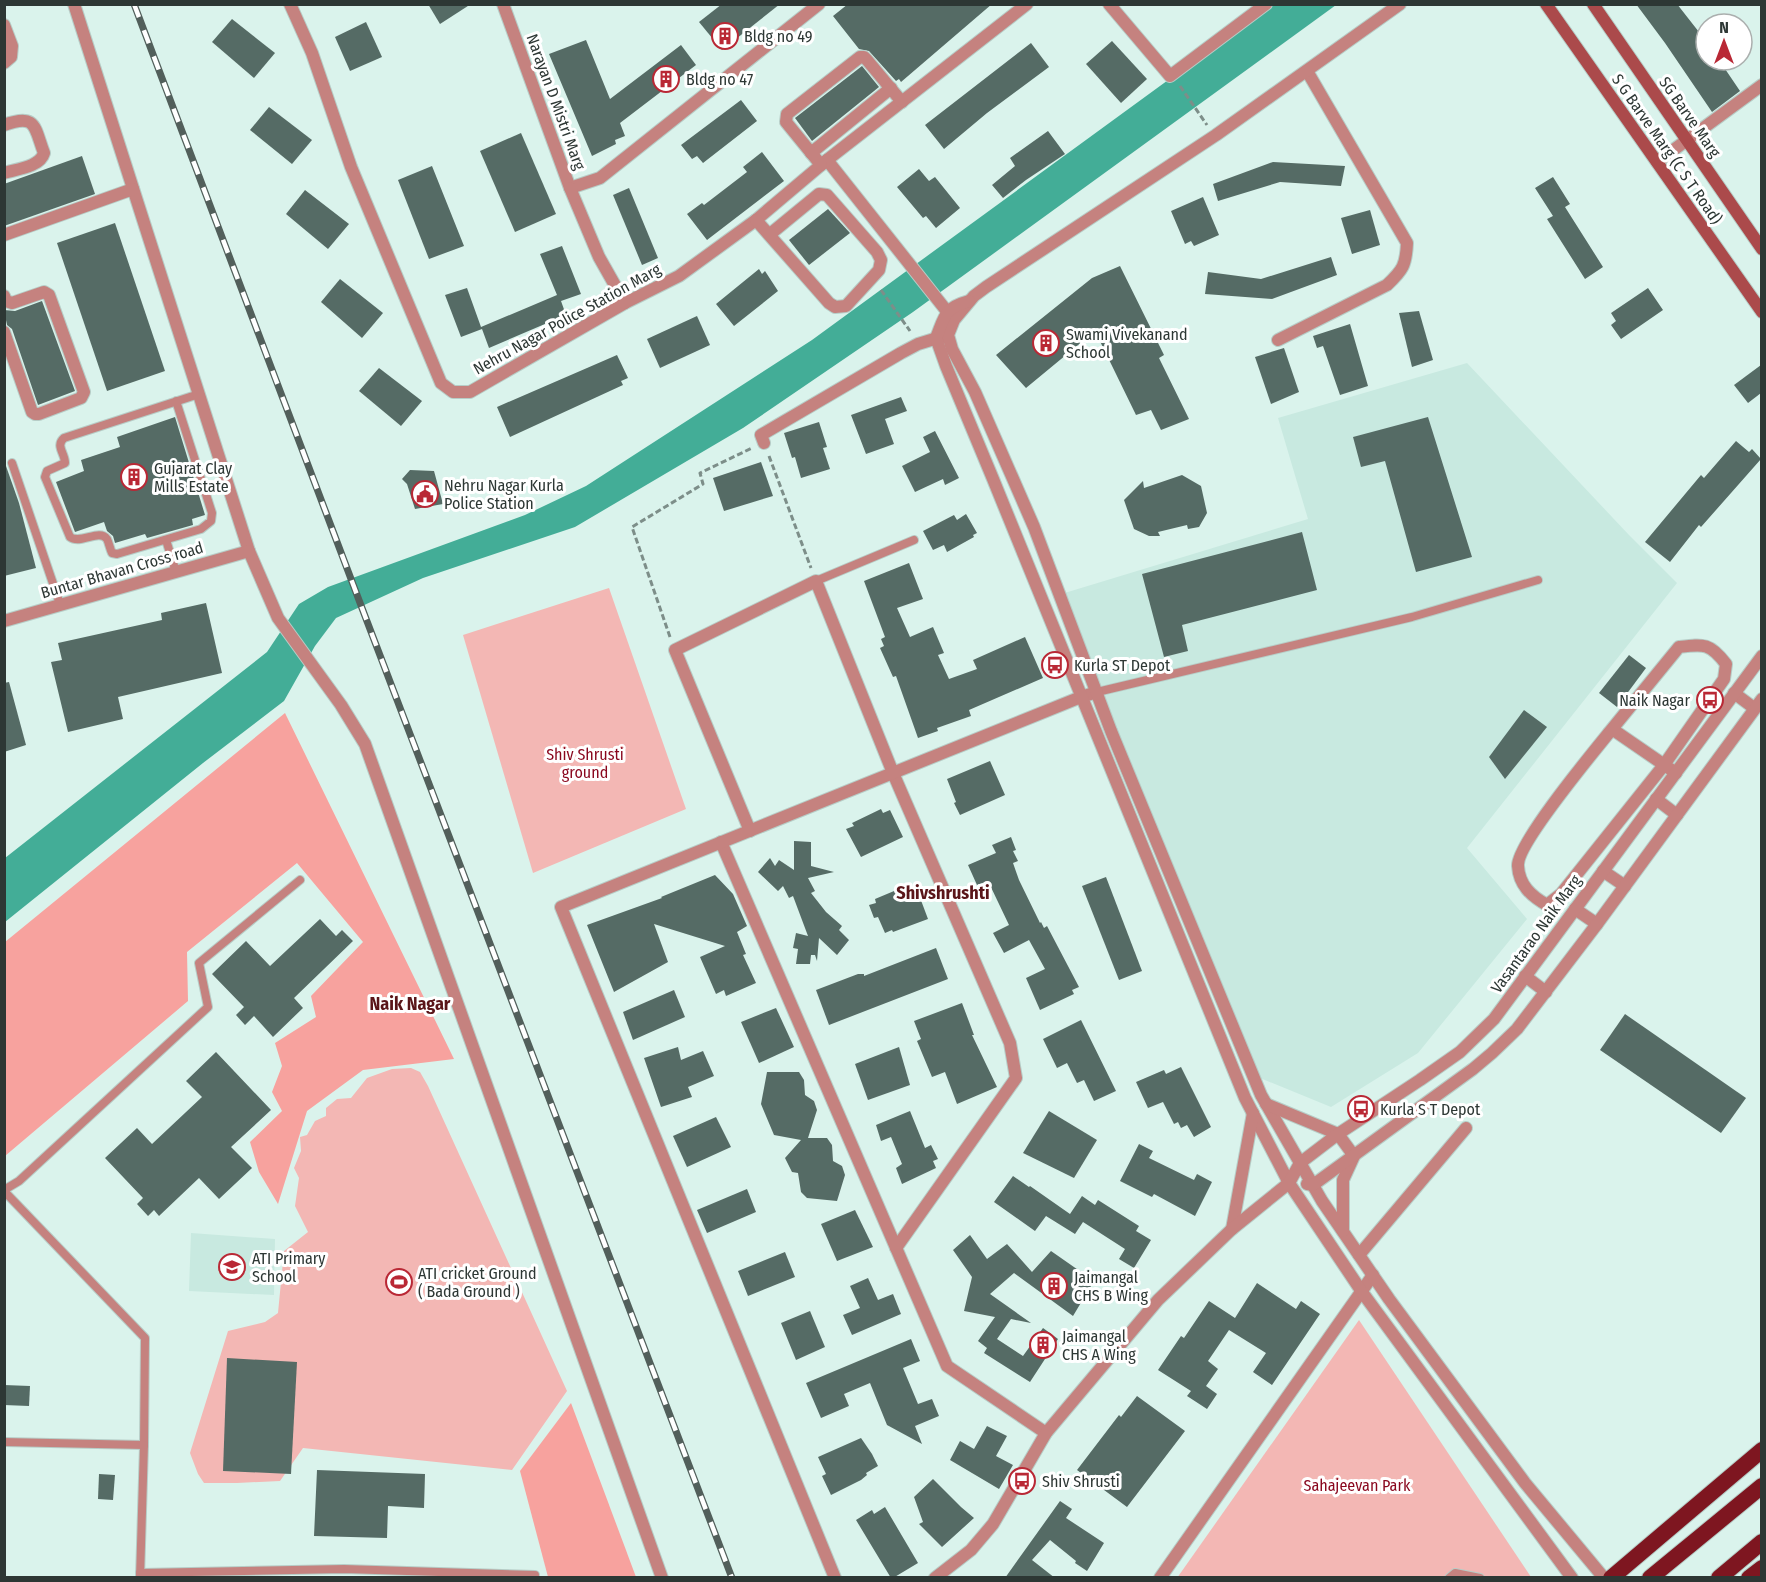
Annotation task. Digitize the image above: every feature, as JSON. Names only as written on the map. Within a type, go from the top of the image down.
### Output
[{"type":"highway","points":[[1611,1578],[1761,1450]]},
{"type":"highway","points":[[1650,1578],[1761,1486]]},
{"type":"highway","points":[[1719,1578],[1761,1542]]},
{"type":"highway","points":[[1749,1578],[1761,1568]]},
{"type":"main road","name":"S G Barve Marg (C S T Road)","points":[[1546,4],[1761,312]]},
{"type":"main road","name":"SG Barve Marg","points":[[1593,4],[1761,249]]},
{"type":"street","points":[[74,4],[249,551],[278,618],[341,705],[365,744],[662,1578]]},
{"type":"street","name":"Nehru Nagar Police Station Marg","points":[[290,4],[312,53],[351,167],[441,383],[453,392],[470,392],[625,303],[679,276],[756,220],[824,163],[1027,4]]},
{"type":"street","name":"Narayan D Mistri Marg","points":[[503,4],[570,188],[600,178],[819,4]]},
{"type":"street","points":[[1109,4],[1170,76],[1266,4]]},
{"type":"street","points":[[1400,4],[1216,135],[986,287],[969,301],[956,305],[942,336],[946,366],[1253,1113],[1289,1183],[1362,1292],[1572,1578]]},
{"type":"street","points":[[4,25],[12,46],[11,57],[4,63]]},
{"type":"street","points":[[902,102],[867,60],[860,57],[787,114],[786,123],[873,219],[951,315]]},
{"type":"street","points":[[1278,340],[1387,285],[1398,275],[1406,261],[1407,243],[1306,71]]},
{"type":"street","points":[[1657,162],[1761,85]]},
{"type":"street","points":[[811,153],[891,88]]},
{"type":"street","points":[[4,124],[27,119],[32,123],[44,153],[38,163],[4,173]]},
{"type":"street","points":[[570,188],[599,257],[625,303]]},
{"type":"street","points":[[4,235],[133,189]]},
{"type":"street","points":[[756,220],[769,236],[829,303],[835,307],[846,306],[879,270],[881,260],[877,252],[826,195],[819,194],[769,236]]},
{"type":"street","points":[[858,230],[873,219]]},
{"type":"street","points":[[877,252],[892,242]]},
{"type":"street","points":[[4,296],[6,301],[12,303],[44,292],[49,295],[84,392],[83,396],[39,414],[32,412],[4,332]]},
{"type":"street","points":[[764,442],[761,435],[901,352],[942,336]]},
{"type":"street","points":[[942,336],[952,349],[975,392],[1034,527],[1096,692],[1266,1104],[1312,1185],[1373,1275],[1525,1483],[1604,1578]]},
{"type":"street","name":"Buntar Bhavan Cross road","points":[[4,621],[249,551]]},
{"type":"street","points":[[750,831],[675,650],[816,581],[892,773],[1010,1043],[1016,1078],[896,1248]]},
{"type":"street","points":[[1700,645],[1716,651],[1726,664],[1724,679],[1664,765],[1561,894],[1546,905],[1537,900],[1523,886],[1517,864],[1524,847],[1541,820],[1612,729],[1679,647],[1700,645]]},
{"type":"street","name":"Vasantarao Naik Marg","points":[[935,1578],[971,1550],[993,1524],[1046,1433],[1158,1300],[1232,1229],[1289,1183],[1300,1163],[1338,1134],[1460,1052],[1494,1019],[1761,656]]},
{"type":"street","points":[[835,1578],[561,907],[1096,692]]},
{"type":"street","points":[[1289,1183],[1312,1185],[1473,1069],[1516,1029],[1597,924],[1758,704],[1734,693]]},
{"type":"street","points":[[1612,729],[1676,773]]},
{"type":"street","points":[[1656,799],[1677,814]]},
{"type":"street","points":[[721,842],[947,1366],[1046,1433]]},
{"type":"street","points":[[1603,871],[1625,886]]},
{"type":"street","points":[[1575,909],[1597,924]]},
{"type":"street","points":[[1525,976],[1546,992]]},
{"type":"street","points":[[1460,1052],[1473,1069]]},
{"type":"street","points":[[1266,1104],[1338,1134],[1354,1156]]},
{"type":"street","points":[[1232,1229],[1253,1113]]},
{"type":"street","points":[[1359,1255],[1466,1128]]},
{"type":"street","points":[[1342,1231],[1343,1180],[1354,1156]]},
{"type":"street","points":[[1160,1578],[1373,1275]]},
{"type":"lane","points":[[176,401],[212,513],[211,521],[206,526],[117,554],[112,553],[103,536],[73,540],[45,474],[65,463],[59,446],[60,441],[199,393]]},
{"type":"lane","points":[[12,463],[60,604]]},
{"type":"lane","points":[[166,540],[176,572]]},
{"type":"lane","points":[[816,581],[914,540]]},
{"type":"lane","points":[[1096,692],[1412,617],[1538,580]]},
{"type":"lane","points":[[300,880],[199,963],[208,1007],[19,1181],[4,1191],[145,1338],[140,1575],[344,1569],[535,1575]]},
{"type":"lane","points":[[4,1442],[144,1445]]},
{"type":"lane","points":[[1449,1578],[1455,1574],[1480,1578]]},
{"type":"path","points":[[1174,78],[1206,124]]},
{"type":"path","points":[[879,288],[907,326]]},
{"type":"path","points":[[675,650],[632,527],[703,484],[700,473],[764,442],[816,581]]},
{"type":"shaded area","points":[[1271,5],[1336,5],[913,312],[743,428],[575,527],[423,578],[336,618],[315,646],[284,701],[5,922],[5,858],[267,652],[299,604],[328,587],[525,515],[586,486],[812,340]]},
{"type":"shaded area","points":[[1467,363],[1677,583],[1467,848],[1527,919],[1418,1053],[1331,1107],[1260,1078],[1058,595],[1308,519],[1278,418]]},
{"type":"shaded area","points":[[285,713],[454,1059],[363,1070],[307,1111],[278,1204],[259,1172],[250,1142],[282,1111],[272,1092],[282,1066],[275,1043],[316,1017],[311,996],[363,942],[297,863],[187,952],[188,1001],[5,1156],[5,942]]},
{"type":"shaded area","name":"ATI Primary School","points":[[191,1233],[275,1239],[274,1295],[189,1291]]},
{"type":"shaded area","points":[[571,1403],[636,1577],[548,1577],[520,1471]]},
{"type":"green space","name":"Shiv Shrusti ground","points":[[609,588],[686,809],[533,873],[463,635]]},
{"type":"green space","name":"ATI cricket Ground ( Bada Ground )","points":[[411,1068],[420,1072],[428,1086],[567,1391],[512,1470],[303,1448],[280,1481],[204,1483],[190,1453],[228,1331],[265,1322],[278,1313],[284,1251],[308,1232],[295,1206],[299,1178],[294,1168],[301,1151],[300,1137],[307,1135],[315,1121],[326,1116],[326,1108],[337,1099],[351,1098],[367,1078],[392,1069]]},
{"type":"green space","name":"Sahajeevan Park","points":[[1359,1320],[1531,1577],[1177,1578]]},
{"type":"building","points":[[428,4],[471,4],[440,24]]},
{"type":"building","name":"Bldg no 49","points":[[722,4],[780,4],[722,50],[699,22]]},
{"type":"building","points":[[848,4],[992,4],[901,82],[899,79],[896,81],[869,51],[859,49],[833,16]]},
{"type":"building","points":[[1636,4],[1677,4],[1694,26],[1694,72],[1727,72],[1740,91],[1712,112]]},
{"type":"building","points":[[232,19],[275,53],[254,78],[212,42]]},
{"type":"building","points":[[366,22],[382,57],[350,71],[335,37]]},
{"type":"building","points":[[586,40],[610,99],[681,45],[696,65],[620,123],[625,136],[615,140],[616,144],[592,156],[549,54]]},
{"type":"building","points":[[1112,41],[1147,79],[1121,103],[1086,64]]},
{"type":"building","points":[[1031,43],[1049,67],[987,113],[944,149],[925,125]]},
{"type":"building","points":[[862,66],[879,87],[812,141],[795,118]]},
{"type":"building","points":[[741,100],[757,121],[703,163],[697,156],[692,159],[681,145]]},
{"type":"building","points":[[269,107],[312,140],[292,164],[250,130]]},
{"type":"building","points":[[1048,131],[1065,154],[1003,198],[992,185],[1015,166],[1010,158]]},
{"type":"building","points":[[521,133],[556,214],[515,232],[480,151]]},
{"type":"building","points":[[762,152],[784,181],[707,240],[687,214],[702,203],[704,205],[747,172],[743,167]]},
{"type":"building","points":[[82,156],[95,194],[4,226],[4,184]]},
{"type":"building","points":[[1273,162],[1345,166],[1341,186],[1280,182],[1218,201],[1213,184]]},
{"type":"building","points":[[432,166],[464,246],[429,259],[398,180]]},
{"type":"building","points":[[919,169],[929,181],[935,177],[960,208],[936,228],[926,216],[923,218],[897,187]]},
{"type":"building","points":[[1553,177],[1570,204],[1565,207],[1603,267],[1585,279],[1547,219],[1553,216],[1535,188]]},
{"type":"building","points":[[629,188],[658,258],[642,265],[613,195]]},
{"type":"building","points":[[305,190],[349,224],[328,249],[286,214]]},
{"type":"building","points":[[1203,197],[1219,235],[1194,246],[1191,241],[1185,244],[1171,211]]},
{"type":"building","points":[[828,209],[850,233],[809,265],[789,240]]},
{"type":"building","points":[[1370,210],[1380,245],[1352,254],[1341,218]]},
{"type":"building","points":[[115,223],[165,371],[107,391],[57,243]]},
{"type":"building","points":[[562,246],[581,294],[561,301],[566,315],[489,348],[482,329],[461,337],[445,295],[467,288],[481,327],[557,295],[540,254]]},
{"type":"building","points":[[1331,257],[1337,275],[1272,299],[1205,294],[1208,272],[1261,279]]},
{"type":"building","name":"Swami Vivekanand School","points":[[1120,266],[1164,355],[1159,358],[1189,419],[1161,430],[1151,410],[1136,415],[1095,331],[1026,388],[996,355],[1092,278]]},
{"type":"building","points":[[759,269],[762,274],[765,271],[778,291],[734,326],[716,304]]},
{"type":"building","points":[[340,279],[383,313],[362,338],[321,302]]},
{"type":"building","points":[[1648,288],[1663,310],[1621,339],[1611,325],[1616,321],[1611,313]]},
{"type":"building","points":[[42,301],[75,391],[38,405],[12,329],[7,325],[4,310],[15,311]]},
{"type":"building","points":[[1419,311],[1433,360],[1412,367],[1399,313]]},
{"type":"building","points":[[697,316],[710,345],[660,368],[647,339]]},
{"type":"building","points":[[1350,324],[1368,386],[1340,395],[1323,346],[1317,348],[1313,336]]},
{"type":"building","points":[[1284,348],[1299,392],[1271,404],[1255,357]]},
{"type":"building","points":[[617,355],[628,378],[621,381],[623,385],[510,437],[497,407]]},
{"type":"building","points":[[1761,365],[1761,393],[1748,403],[1734,385]]},
{"type":"building","points":[[379,368],[422,401],[401,426],[359,391]]},
{"type":"building","points":[[901,397],[907,411],[885,419],[894,444],[866,454],[851,415]]},
{"type":"building","name":"Gujarat Clay Mills Estate","points":[[175,417],[205,515],[192,519],[193,525],[147,538],[145,534],[115,543],[104,522],[75,532],[56,482],[84,471],[81,460],[120,447],[117,437]]},
{"type":"building","points":[[1428,417],[1472,557],[1416,572],[1385,461],[1361,467],[1353,437]]},
{"type":"building","points":[[819,422],[827,447],[823,448],[830,469],[801,478],[795,457],[792,458],[784,433]]},
{"type":"building","points":[[935,431],[959,478],[945,485],[943,479],[915,492],[902,466],[930,452],[923,437]]},
{"type":"building","points":[[1736,441],[1749,452],[1752,449],[1761,459],[1701,527],[1699,525],[1670,562],[1645,542],[1701,475],[1704,478]]},
{"type":"building","points":[[761,462],[773,496],[724,511],[713,478]]},
{"type":"building","points":[[6,466],[19,503],[36,568],[4,576],[4,467]]},
{"type":"building","name":"Nehru Nagar Kurla Police Station","points":[[410,470],[434,471],[443,504],[415,509],[407,484],[402,479]]},
{"type":"building","points":[[1182,475],[1201,486],[1207,513],[1199,527],[1188,529],[1187,525],[1158,532],[1160,536],[1149,536],[1134,529],[1124,500],[1143,481],[1144,488]]},
{"type":"building","points":[[966,514],[977,533],[973,535],[974,537],[947,552],[944,545],[933,550],[923,531],[954,515],[957,520]]},
{"type":"building","points":[[1302,532],[1317,590],[1182,625],[1188,651],[1164,657],[1142,574]]},
{"type":"building","points":[[909,563],[923,599],[897,608],[910,637],[933,627],[944,653],[938,655],[949,679],[977,669],[973,660],[1025,637],[1043,678],[969,710],[971,716],[937,728],[938,731],[918,738],[896,676],[893,677],[880,648],[884,646],[881,639],[885,637],[864,581]]},
{"type":"building","points":[[206,603],[222,673],[118,697],[123,719],[68,732],[51,662],[62,660],[58,643],[162,620],[161,613]]},
{"type":"building","points":[[1629,655],[1646,668],[1617,707],[1599,693]]},
{"type":"building","points":[[9,682],[26,745],[4,752],[4,683]]},
{"type":"building","points":[[1524,710],[1547,727],[1505,779],[1489,757]]},
{"type":"building","points":[[990,761],[1005,795],[960,815],[947,779]]},
{"type":"building","points":[[881,809],[883,813],[890,810],[903,837],[861,857],[846,829],[854,826],[852,823]]},
{"type":"building","points":[[1011,837],[1016,850],[1013,851],[1018,861],[1013,863],[1019,880],[1040,923],[1044,928],[1047,926],[1079,987],[1072,990],[1074,994],[1040,1010],[1026,978],[1045,969],[1029,940],[1004,953],[993,933],[1009,925],[988,881],[977,885],[968,865],[996,853],[992,845]]},
{"type":"building","points":[[794,841],[811,842],[811,866],[834,872],[808,878],[815,891],[811,893],[826,912],[842,926],[839,930],[849,940],[837,955],[819,938],[817,961],[815,955],[811,955],[810,964],[796,964],[798,949],[793,948],[796,933],[808,936],[793,896],[789,898],[783,886],[778,891],[758,872],[770,858],[775,866],[779,860],[794,870]]},
{"type":"building","points":[[715,875],[733,894],[747,926],[737,932],[746,954],[743,955],[756,983],[726,996],[724,990],[716,994],[700,957],[725,946],[654,924],[668,962],[614,992],[587,925],[662,898]]},
{"type":"building","points":[[1106,877],[1142,971],[1119,980],[1082,886]]},
{"type":"building","points":[[906,886],[908,890],[916,887],[928,919],[885,933],[878,917],[874,918],[869,905],[876,903],[875,899]]},
{"type":"building","points":[[320,919],[336,936],[342,930],[353,941],[294,998],[303,1008],[273,1037],[254,1016],[245,1025],[236,1015],[244,1007],[212,974],[246,941],[270,966]]},
{"type":"building","points":[[936,948],[948,979],[829,1025],[816,990],[858,974],[864,974],[864,976]]},
{"type":"building","points":[[674,990],[685,1017],[633,1040],[623,1012]]},
{"type":"building","points":[[962,1003],[974,1035],[972,1035],[997,1087],[957,1104],[945,1072],[932,1077],[917,1041],[921,1039],[914,1021]]},
{"type":"building","points":[[776,1008],[794,1047],[759,1063],[741,1022]]},
{"type":"building","points":[[1625,1014],[1746,1098],[1721,1133],[1600,1050]]},
{"type":"building","points":[[1081,1020],[1116,1091],[1094,1101],[1084,1080],[1077,1083],[1067,1063],[1057,1068],[1043,1039]]},
{"type":"building","points":[[678,1047],[681,1060],[703,1051],[714,1076],[688,1087],[692,1097],[661,1107],[644,1058]]},
{"type":"building","points":[[899,1047],[910,1085],[868,1100],[855,1064]]},
{"type":"building","points":[[216,1052],[271,1110],[231,1147],[252,1168],[219,1199],[199,1178],[159,1216],[154,1210],[148,1216],[137,1204],[143,1198],[105,1158],[137,1128],[152,1144],[202,1097],[186,1081]]},
{"type":"building","points":[[1181,1067],[1211,1127],[1194,1137],[1187,1125],[1181,1128],[1178,1122],[1174,1124],[1163,1102],[1148,1108],[1136,1082],[1164,1070],[1166,1074]]},
{"type":"building","points":[[767,1072],[799,1072],[804,1080],[805,1095],[814,1101],[817,1110],[808,1138],[827,1138],[832,1145],[833,1161],[842,1166],[845,1175],[837,1201],[807,1198],[801,1192],[798,1173],[792,1172],[785,1158],[801,1140],[774,1135],[761,1104]]},
{"type":"building","points":[[910,1111],[925,1148],[931,1145],[938,1159],[933,1161],[936,1168],[902,1184],[896,1168],[902,1164],[891,1137],[881,1141],[876,1125]]},
{"type":"building","points":[[1049,1111],[1097,1140],[1074,1178],[1023,1153]]},
{"type":"building","points":[[716,1117],[731,1147],[687,1167],[673,1136]]},
{"type":"building","points":[[1139,1144],[1153,1151],[1149,1158],[1194,1180],[1197,1174],[1212,1182],[1195,1216],[1154,1194],[1152,1197],[1120,1181]]},
{"type":"building","points":[[1013,1176],[1070,1214],[1082,1196],[1095,1205],[1098,1200],[1139,1226],[1136,1231],[1151,1240],[1134,1268],[1119,1259],[1125,1249],[1083,1222],[1075,1234],[1046,1216],[1035,1231],[994,1202]]},
{"type":"building","points":[[747,1189],[756,1212],[707,1233],[697,1210]]},
{"type":"building","points":[[855,1210],[873,1247],[837,1261],[821,1224]]},
{"type":"building","points":[[970,1235],[987,1259],[1007,1244],[1032,1272],[1051,1251],[1094,1281],[1073,1316],[1014,1273],[990,1294],[1031,1323],[1011,1319],[997,1339],[1023,1356],[1043,1328],[1058,1339],[1030,1382],[984,1353],[987,1348],[978,1341],[995,1317],[964,1311],[972,1277],[953,1250]]},
{"type":"building","points":[[785,1252],[795,1277],[748,1296],[738,1271]]},
{"type":"building","points":[[868,1278],[878,1300],[893,1294],[901,1314],[852,1335],[843,1315],[860,1308],[850,1286]]},
{"type":"building","points":[[1257,1283],[1296,1309],[1301,1301],[1320,1314],[1272,1385],[1253,1372],[1266,1353],[1229,1330],[1208,1361],[1218,1369],[1206,1386],[1217,1394],[1207,1409],[1187,1396],[1191,1391],[1158,1370],[1181,1336],[1184,1338],[1209,1301],[1235,1318]]},
{"type":"building","points":[[810,1311],[825,1347],[796,1360],[781,1323]]},
{"type":"building","points":[[911,1339],[920,1361],[903,1368],[918,1404],[932,1399],[939,1416],[915,1426],[922,1444],[887,1425],[870,1383],[844,1394],[849,1406],[821,1418],[806,1383]]},
{"type":"building","points":[[227,1358],[297,1362],[291,1474],[223,1471]]},
{"type":"building","points":[[4,1385],[30,1386],[29,1406],[4,1405]]},
{"type":"building","points":[[1137,1396],[1185,1431],[1127,1507],[1077,1470],[1119,1415],[1121,1417]]},
{"type":"building","points":[[987,1426],[1007,1436],[996,1456],[1013,1465],[999,1489],[950,1460],[960,1441],[974,1449]]},
{"type":"building","points":[[861,1438],[878,1466],[866,1473],[867,1475],[861,1480],[831,1495],[822,1476],[826,1474],[818,1457]]},
{"type":"building","points":[[317,1470],[425,1474],[424,1508],[388,1506],[387,1538],[314,1536]]},
{"type":"building","points":[[99,1474],[115,1475],[113,1500],[98,1499]]},
{"type":"building","points":[[933,1479],[974,1518],[942,1547],[919,1524],[923,1522],[914,1497]]},
{"type":"building","points":[[1060,1501],[1072,1509],[1066,1518],[1104,1543],[1087,1571],[1050,1540],[1032,1560],[1055,1578],[1005,1578]]},
{"type":"building","points":[[885,1507],[918,1563],[893,1578],[856,1520],[872,1510],[874,1514]]},
{"type":"railway","points":[[134,4],[732,1578]]},
{"type":"place","name":"Bldg no 49","points":[[725,36]]},
{"type":"place","name":"Bldg no 47","points":[[666,79]]},
{"type":"place","name":"Swami Vivekanand School","points":[[1046,343]]},
{"type":"place","name":"Gujarat Clay Mills Estate","points":[[134,477]]},
{"type":"place","name":"Nehru Nagar Kurla Police Station","points":[[425,494]]},
{"type":"place","name":"Kurla ST Depot","points":[[1055,665]]},
{"type":"place","name":"Naik Nagar","points":[[1710,700]]},
{"type":"place","name":"Kurla S T Depot","points":[[1361,1109]]},
{"type":"place","name":"ATI Primary School","points":[[232,1267]]},
{"type":"place","name":"ATI cricket Ground ( Bada Ground )","points":[[399,1282]]},
{"type":"place","name":"Jaimangal CHS B Wing","points":[[1054,1286]]},
{"type":"place","name":"Jaimangal CHS A Wing","points":[[1043,1345]]},
{"type":"place","name":"Shiv Shrusti","points":[[1022,1481]]},
{"type":"district","name":"Shivshrushti","points":[[943,893]]},
{"type":"district","name":"Naik Nagar","points":[[410,1004]]}]
